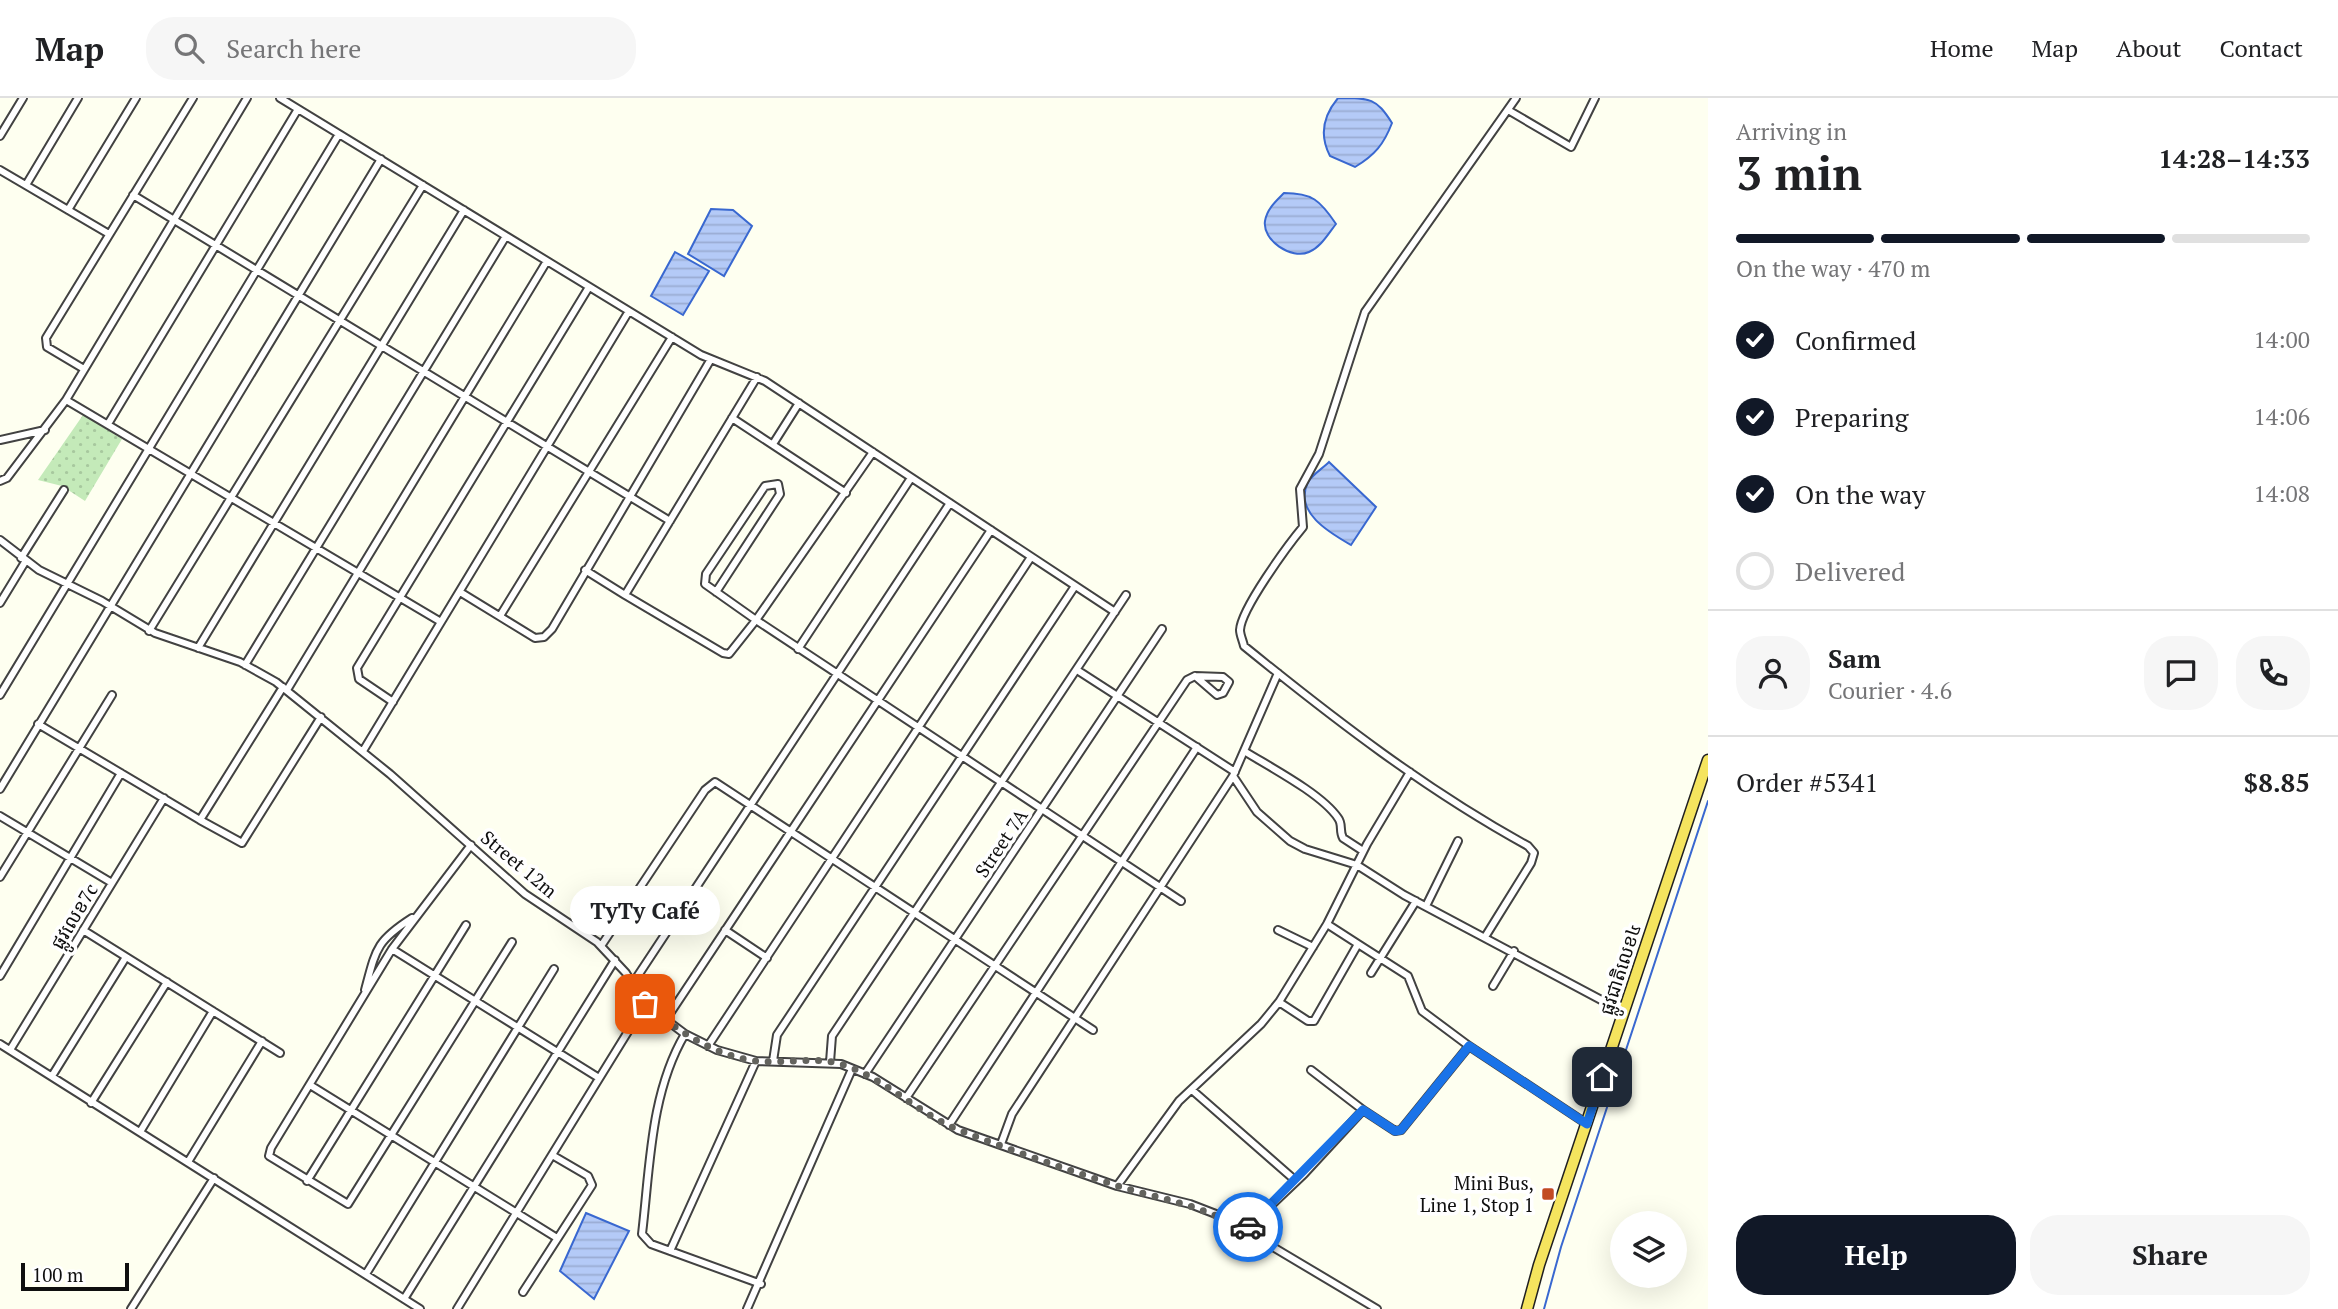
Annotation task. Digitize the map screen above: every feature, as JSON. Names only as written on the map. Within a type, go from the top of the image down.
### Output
[{"type":"highway","name":"ផ្លូវជាតិលេខ៤","points":[[1527,1309],[1583,1123],[1626,1007],[1708,760]]},
{"type":"street","points":[[0,136],[23,98]]},
{"type":"street","points":[[26,185],[78,98]]},
{"type":"street","points":[[68,210],[136,98]]},
{"type":"street","points":[[84,369],[47,347],[46,338],[193,98]]},
{"type":"street","points":[[0,481],[7,478],[66,400],[247,98]]},
{"type":"street","points":[[280,98],[672,337],[711,359],[757,377],[1115,612]]},
{"type":"street","points":[[1485,937],[1531,863],[1534,853],[1528,846],[1410,772],[1278,673],[1244,646],[1240,629],[1247,610],[1303,527],[1300,489],[1319,454],[1365,312],[1516,98]]},
{"type":"street","points":[[1508,110],[1570,147],[1595,98]]},
{"type":"street","points":[[108,424],[298,109]]},
{"type":"street","points":[[0,695],[339,134]]},
{"type":"street","points":[[0,789],[381,159]]},
{"type":"street","points":[[0,170],[109,234]]},
{"type":"street","points":[[149,631],[424,185]]},
{"type":"street","points":[[133,195],[670,521]]},
{"type":"street","points":[[198,648],[464,210]]},
{"type":"street","points":[[245,664],[506,236]]},
{"type":"street","points":[[200,820],[358,573],[547,261]]},
{"type":"street","points":[[393,702],[359,679],[356,674],[399,597],[589,286]]},
{"type":"street","points":[[363,751],[629,311]]},
{"type":"street","points":[[500,616],[672,337]]},
{"type":"street","points":[[460,592],[535,638],[544,637],[711,359]]},
{"type":"street","points":[[625,595],[757,377]]},
{"type":"street","points":[[66,400],[441,622]]},
{"type":"street","points":[[773,444],[799,403]]},
{"type":"street","points":[[732,418],[846,493]]},
{"type":"street","points":[[0,440],[45,430]]},
{"type":"street","points":[[586,570],[723,653],[729,654],[757,620],[873,452]]},
{"type":"street","points":[[798,649],[911,478]]},
{"type":"street","points":[[716,592],[780,494],[778,484],[765,485],[714,560],[705,584],[716,592],[757,620],[798,649],[1181,901]]},
{"type":"street","points":[[0,603],[64,490]]},
{"type":"street","points":[[633,983],[950,503]]},
{"type":"street","points":[[666,1020],[991,530]]},
{"type":"street","name":"Street 12m","points":[[0,540],[23,560],[111,607],[149,631],[245,664],[285,689],[363,751],[525,894],[601,946],[633,983],[645,1004],[685,1034],[708,1046],[755,1061],[830,1062],[865,1074],[949,1125],[1118,1186],[1190,1204],[1221,1216],[1377,1309]]},
{"type":"street","points":[[708,1046],[1031,557]]},
{"type":"street","points":[[772,1061],[777,1035],[1075,586]]},
{"type":"street","points":[[830,1062],[832,1036],[1126,595]]},
{"type":"street","name":"Street 7A","points":[[865,1074],[1163,629]]},
{"type":"street","points":[[1077,670],[1234,774],[1257,812],[1277,832],[1305,849],[1357,865],[1416,901],[1605,1002],[1626,1007]]},
{"type":"street","points":[[1001,1144],[1012,1114],[1234,774],[1278,673]]},
{"type":"street","points":[[906,1098],[1187,680],[1195,676],[1223,677],[1229,682],[1223,693],[1217,695],[1195,676]]},
{"type":"street","points":[[0,877],[112,695]]},
{"type":"street","points":[[38,724],[242,843],[321,717]]},
{"type":"street","points":[[949,1125],[1197,747]]},
{"type":"street","points":[[1244,751],[1289,778],[1330,809],[1342,824],[1343,838],[1363,851]]},
{"type":"street","points":[[1118,1186],[1179,1101],[1261,1024],[1279,1002],[1327,924],[1363,851],[1410,772]]},
{"type":"street","points":[[0,976],[121,773]]},
{"type":"street","points":[[601,946],[710,783],[723,786],[1093,1030]]},
{"type":"street","name":"ផ្លូវលេខ7c","points":[[10,1050],[164,799]]},
{"type":"street","points":[[0,816],[112,883]]},
{"type":"street","points":[[1426,906],[1458,841]]},
{"type":"street","points":[[471,845],[414,917],[393,949],[271,1148],[269,1156],[348,1204],[512,942]]},
{"type":"street","points":[[1371,973],[1416,901]]},
{"type":"street","points":[[363,997],[372,961],[385,936],[414,917]]},
{"type":"street","points":[[1327,924],[1408,976],[1422,1011],[1583,1123]]},
{"type":"street","points":[[307,1181],[466,925]]},
{"type":"street","points":[[83,930],[280,1053]]},
{"type":"street","points":[[725,930],[766,958]]},
{"type":"street","points":[[1278,930],[1313,947]]},
{"type":"street","points":[[1279,1002],[1308,1021],[1314,1021],[1358,944]]},
{"type":"street","points":[[393,949],[599,1078]]},
{"type":"street","points":[[1493,986],[1514,951]]},
{"type":"street","points":[[52,1076],[126,957]]},
{"type":"street","points":[[404,1299],[615,960]]},
{"type":"street","points":[[366,1274],[554,969]]},
{"type":"street","points":[[91,1102],[167,982]]},
{"type":"street","points":[[457,1309],[645,1004]]},
{"type":"street","points":[[140,1132],[213,1011]]},
{"type":"street","points":[[685,1034],[670,1059],[661,1091],[642,1234],[645,1241],[761,1283]]},
{"type":"street","points":[[188,1162],[262,1041]]},
{"type":"street","points":[[0,1044],[420,1309]]},
{"type":"street","points":[[1311,1070],[1395,1131],[1401,1130],[1469,1046]]},
{"type":"street","points":[[670,1251],[755,1061]]},
{"type":"street","points":[[747,1309],[761,1283],[852,1069]]},
{"type":"street","points":[[310,1085],[557,1238]]},
{"type":"street","points":[[1192,1090],[1296,1181]]},
{"type":"street","points":[[1244,1231],[1363,1110]]},
{"type":"street","points":[[523,1292],[592,1185],[592,1180],[552,1155]]},
{"type":"street","points":[[131,1309],[214,1178]]},
{"type":"green space","points":[[83,415],[122,439],[85,501],[62,486],[38,480]]},
{"type":"water","points":[[1338,98],[1371,101],[1377,104],[1392,123],[1378,148],[1355,167],[1330,156],[1324,141],[1326,119]]},
{"type":"water","points":[[1284,193],[1309,196],[1325,209],[1336,224],[1321,244],[1309,252],[1302,254],[1286,251],[1273,241],[1265,228],[1266,217],[1272,205]]},
{"type":"water","points":[[711,209],[733,210],[752,226],[724,276],[688,254]]},
{"type":"water","points":[[675,252],[709,271],[683,315],[651,296]]},
{"type":"water","points":[[1329,462],[1376,507],[1351,545],[1324,528],[1309,512],[1305,503],[1308,482]]},
{"type":"water","points":[[586,1213],[629,1231],[594,1299],[560,1271]]},
{"type":"waterway","points":[[1544,1309],[1561,1247],[1708,801]]},
{"type":"way so far","points":[[645,1004],[685,1034],[717,1050],[755,1061],[841,1064],[873,1077],[958,1130],[1118,1186],[1190,1204],[1221,1216],[1244,1231],[1248,1227]]},
{"type":"place","name":"TyTy Café","points":[[645,1004]]},
{"type":"place","name":"Mini Bus, Line 1, Stop 1","points":[[1548,1194]]},
{"type":"route","points":[[1248,1227],[1304,1174],[1363,1110],[1395,1131],[1401,1130],[1469,1046],[1568,1114],[1587,1124],[1602,1077]]}]
